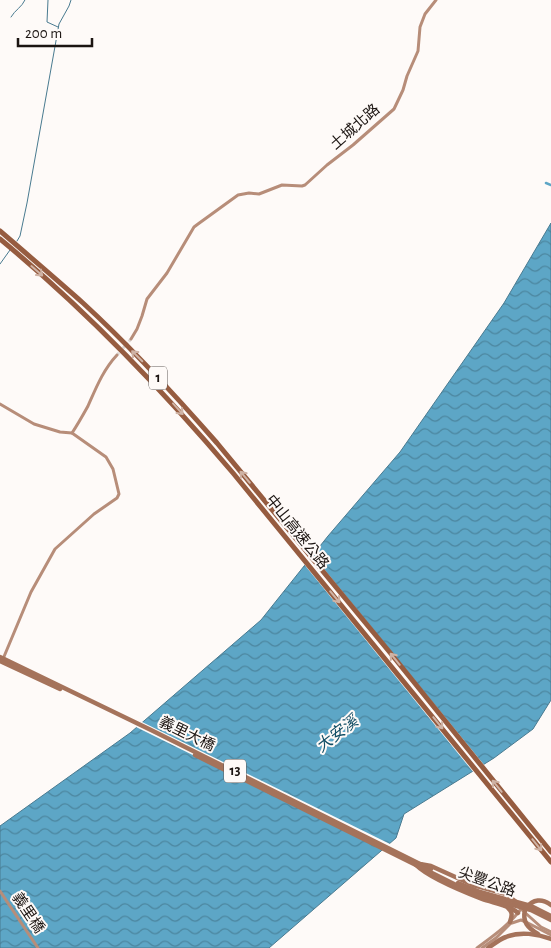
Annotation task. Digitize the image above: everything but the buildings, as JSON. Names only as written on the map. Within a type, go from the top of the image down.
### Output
[{"type":"highway","name":"中山高速公路","points":[[0,231],[84,304],[152,371],[217,443],[392,656],[551,862]]},
{"type":"highway","name":"中山高速公路","points":[[0,240],[78,308],[130,358],[211,447],[525,826],[551,852]]},
{"type":"main road","name":"義里大橋","points":[[1,659],[151,730],[418,865]]},
{"type":"main road","points":[[418,865],[431,866],[483,888],[506,894],[513,899],[520,912]]},
{"type":"main road","points":[[418,865],[428,875],[464,892],[520,912]]},
{"type":"main road","name":"尖豐公路","points":[[418,865],[474,890],[531,906],[551,918]]},
{"type":"main road","points":[[538,934],[527,926],[524,918],[525,910],[528,905],[541,900],[551,905]]},
{"type":"main road","points":[[507,907],[512,913],[511,923]]},
{"type":"main road","points":[[488,948],[508,936],[523,934],[551,935]]},
{"type":"street","name":"土城北路","points":[[131,339],[137,329],[147,299],[167,272],[194,227],[238,195],[259,194],[282,185],[304,186],[394,109],[404,90],[418,51],[420,27],[436,0]]},
{"type":"street","points":[[72,433],[84,414],[104,371],[117,355]]},
{"type":"street","points":[[0,404],[34,424],[60,432],[72,433],[106,457],[115,476],[119,491],[119,496],[94,514],[55,549],[31,592],[1,659]]},
{"type":"street","name":"義里橋","points":[[0,891],[38,948]]},
{"type":"street","points":[[482,948],[496,938],[520,912]]},
{"type":"street","points":[[520,912],[529,923]]},
{"type":"street","points":[[520,912],[551,935]]},
{"type":"street","points":[[477,948],[511,923],[520,920],[551,935]]},
{"type":"water","name":"大安溪","points":[[551,223],[551,700],[533,729],[494,758],[404,814],[396,838],[269,948],[0,948],[0,826],[130,733],[261,620],[328,536],[400,452],[504,303]]},
{"type":"pier","points":[[311,553],[485,766],[474,773],[303,563]]},
{"type":"pier","points":[[140,721],[392,845],[385,850],[134,726]]},
{"type":"waterway","points":[[11,17],[25,0]]},
{"type":"waterway","points":[[48,0],[47,22],[58,27]]},
{"type":"waterway","points":[[17,241],[20,236],[27,203],[59,24],[71,0]]},
{"type":"waterway","points":[[546,183],[551,185]]},
{"type":"waterway","points":[[0,264],[10,250]]},
{"type":"tunnel","points":[[117,355],[131,339]]}]
